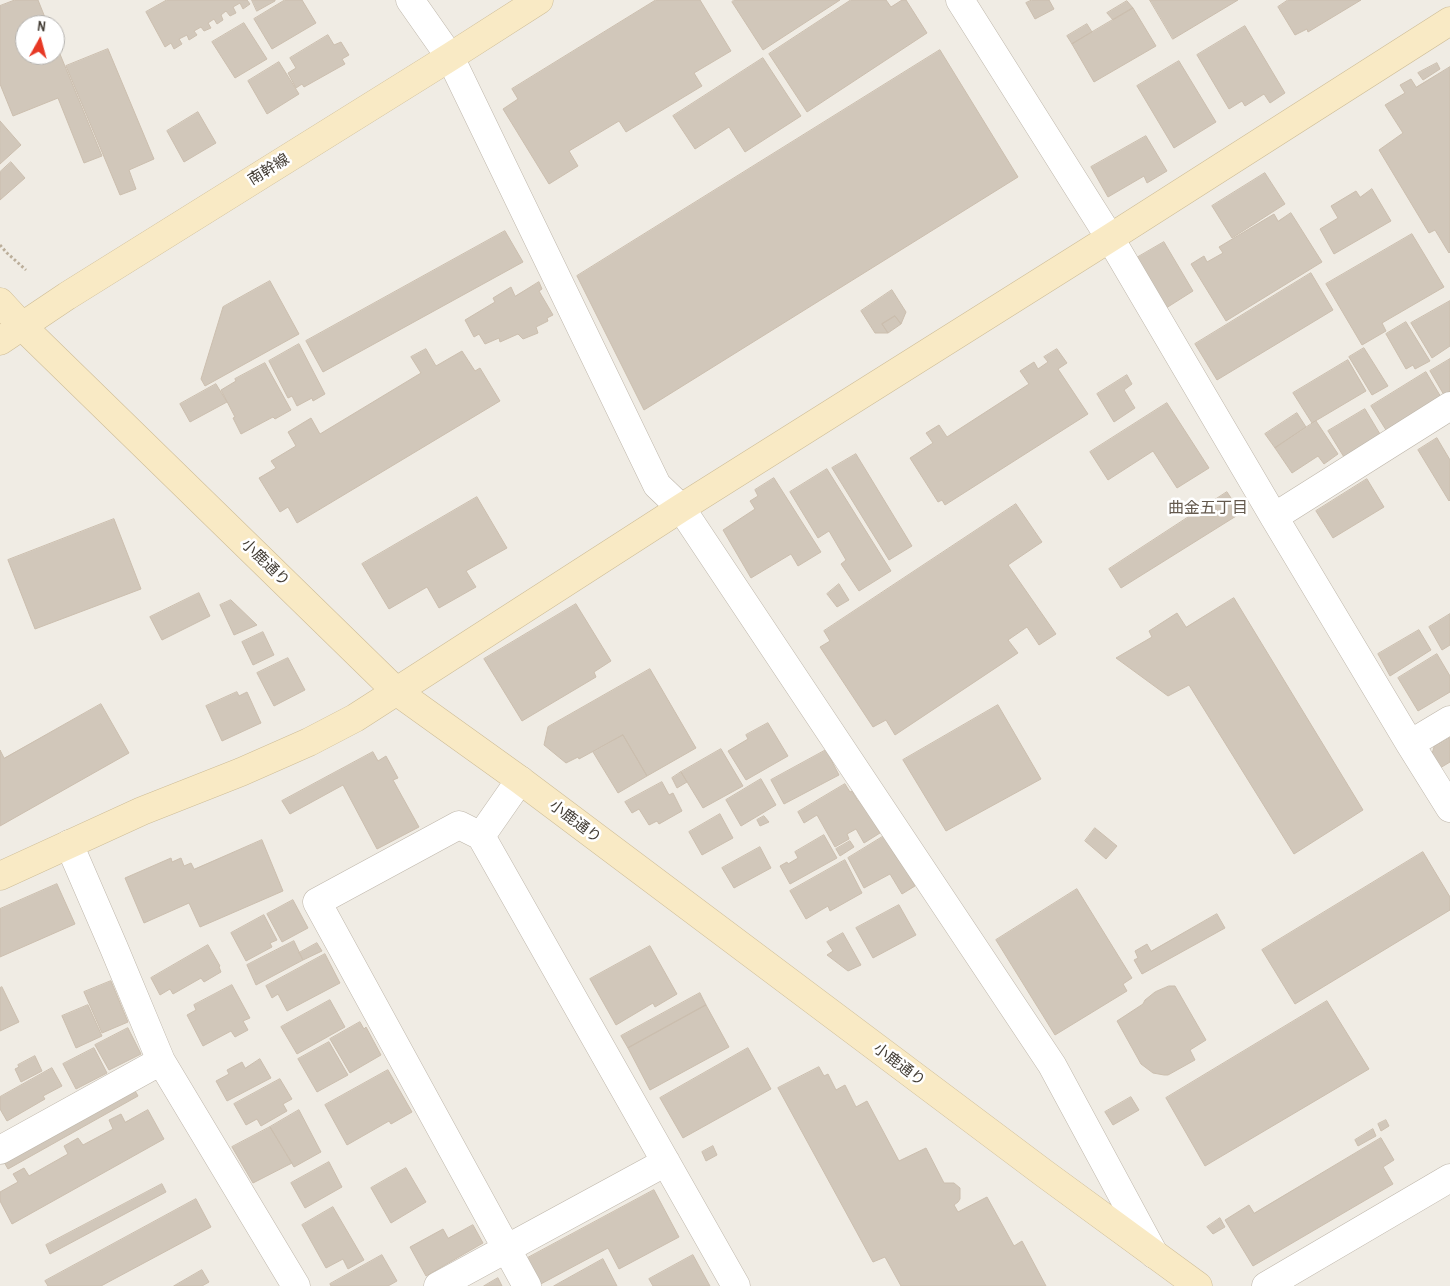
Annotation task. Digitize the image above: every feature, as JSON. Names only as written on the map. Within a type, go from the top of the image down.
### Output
[{"type":"street","points":[[410,0],[450,57],[657,485],[682,508],[1052,1065],[1154,1254]]},
{"type":"street","name":"南幹線","points":[[11,333],[539,0]]},
{"type":"street","points":[[960,0],[1110,238],[1274,517],[1450,808]]},
{"type":"street","points":[[0,876],[142,811],[241,772],[308,742],[355,718],[682,508],[1450,22]]},
{"type":"street","name":"小鹿通り","points":[[0,302],[11,333],[396,691],[520,780],[1037,1168],[1198,1286]]},
{"type":"street","points":[[1274,517],[1450,406]]},
{"type":"street","points":[[1410,744],[1450,720]]},
{"type":"street","points":[[481,836],[520,780]]},
{"type":"street","points":[[527,1286],[316,902],[459,824],[481,836],[736,1286]]},
{"type":"street","points":[[69,844],[161,1061],[296,1286]]},
{"type":"street","points":[[0,1150],[161,1061]]},
{"type":"street","points":[[438,1286],[666,1162]]},
{"type":"street","points":[[1266,1286],[1450,1178]]},
{"type":"path","points":[[0,246],[26,270]]},
{"type":"building","points":[[15,0],[38,0],[44,15],[15,15],[15,65],[64,65],[102,156],[84,163],[58,98],[13,116],[0,84],[0,6]]},
{"type":"building","points":[[167,0],[247,0],[250,4],[243,9],[240,3],[233,7],[236,13],[230,16],[226,11],[221,15],[223,20],[217,24],[214,19],[208,23],[211,28],[204,31],[201,27],[194,31],[197,35],[189,40],[187,35],[179,39],[182,44],[174,49],[171,43],[165,47],[146,12]]},
{"type":"building","points":[[252,0],[275,0],[275,1],[257,11]]},
{"type":"building","points":[[285,0],[302,0],[316,23],[272,49],[254,19]]},
{"type":"building","points":[[656,0],[700,0],[731,51],[694,73],[702,86],[626,132],[619,121],[569,151],[578,166],[549,184],[503,109],[518,99],[512,89]]},
{"type":"building","points":[[734,0],[840,0],[763,50],[732,2]]},
{"type":"building","points":[[851,0],[886,0],[891,7],[902,0],[906,0],[927,33],[807,112],[769,54]]},
{"type":"building","points":[[1032,0],[1049,0],[1054,9],[1035,19],[1026,3]]},
{"type":"building","points":[[1150,0],[1238,0],[1173,39]]},
{"type":"building","points":[[1288,0],[1361,0],[1308,32],[1307,29],[1295,35],[1278,7]]},
{"type":"building","points":[[1127,1],[1133,8],[1113,20],[1107,13]]},
{"type":"building","points":[[1133,8],[1156,46],[1094,82],[1072,44]]},
{"type":"building","points":[[244,23],[267,59],[235,78],[212,42]]},
{"type":"building","points":[[1087,24],[1092,32],[1072,44],[1067,36]]},
{"type":"building","points":[[1245,26],[1285,93],[1270,103],[1264,94],[1245,106],[1242,101],[1229,109],[1197,55]]},
{"type":"building","points":[[328,35],[334,45],[341,42],[349,55],[342,59],[345,64],[304,87],[302,84],[296,88],[288,73],[296,68],[290,58]]},
{"type":"building","points":[[108,49],[154,159],[129,170],[136,189],[120,195],[66,66]]},
{"type":"building","points":[[940,50],[1018,177],[644,410],[577,276]]},
{"type":"building","points":[[763,58],[801,116],[745,152],[729,127],[695,149],[673,116]]},
{"type":"building","points":[[1179,61],[1216,122],[1174,148],[1137,86]]},
{"type":"building","points":[[279,62],[299,94],[267,114],[248,81]]},
{"type":"building","points":[[1437,63],[1440,69],[1423,80],[1418,73]]},
{"type":"building","points":[[1450,67],[1449,253],[1435,230],[1429,233],[1379,150],[1403,133],[1385,105],[1405,93],[1400,85],[1411,79],[1416,87]]},
{"type":"building","points":[[198,112],[216,143],[184,162],[167,131]]},
{"type":"building","points":[[0,121],[21,145],[0,164]]},
{"type":"building","points":[[1146,136],[1167,171],[1147,183],[1144,176],[1108,197],[1091,167]]},
{"type":"building","points":[[11,162],[25,178],[0,200],[0,172]]},
{"type":"building","points":[[1265,173],[1285,204],[1232,238],[1212,206]]},
{"type":"building","points":[[1372,189],[1391,221],[1334,254],[1320,229],[1338,218],[1331,206],[1356,191],[1360,197]]},
{"type":"building","points":[[1291,213],[1322,262],[1226,321],[1191,264],[1204,256],[1207,262],[1223,253],[1219,247],[1274,214],[1278,221]]},
{"type":"building","points":[[505,231],[523,262],[323,372],[306,341]]},
{"type":"building","points":[[1412,234],[1444,287],[1382,323],[1386,331],[1362,345],[1326,284]]},
{"type":"building","points":[[1164,242],[1193,291],[1163,310],[1133,260]]},
{"type":"building","points":[[1311,273],[1333,310],[1217,380],[1195,344]]},
{"type":"building","points":[[270,281],[299,334],[205,386],[201,379],[223,307]]},
{"type":"building","points":[[539,282],[542,289],[539,291],[553,315],[547,318],[548,321],[536,327],[538,333],[523,339],[518,334],[500,342],[499,338],[485,344],[479,334],[474,337],[465,320],[495,302],[493,298],[511,287],[515,296]]},
{"type":"building","points":[[892,290],[906,312],[901,324],[895,316],[882,324],[888,333],[875,333],[861,311]]},
{"type":"building","points":[[1450,301],[1450,346],[1432,358],[1411,323]]},
{"type":"building","points":[[895,316],[901,324],[888,333],[882,324]]},
{"type":"building","points":[[1406,322],[1430,361],[1415,369],[1413,365],[1406,369],[1386,334]]},
{"type":"building","points":[[299,344],[325,394],[313,401],[312,398],[297,406],[292,396],[288,398],[269,361]]},
{"type":"building","points":[[1364,348],[1388,386],[1372,395],[1349,357]]},
{"type":"building","points":[[426,349],[436,366],[462,351],[475,371],[480,368],[500,401],[297,523],[288,507],[280,512],[259,478],[276,468],[271,461],[296,446],[288,432],[311,418],[320,434],[421,373],[411,357]]},
{"type":"building","points":[[1057,349],[1067,363],[1058,369],[1088,414],[945,505],[942,500],[938,502],[910,458],[933,443],[926,433],[939,425],[947,437],[1029,384],[1020,371],[1034,362],[1038,369],[1048,362],[1044,357]]},
{"type":"building","points":[[1450,359],[1450,392],[1444,395],[1430,371]]},
{"type":"building","points":[[1348,360],[1366,391],[1312,423],[1293,393]]},
{"type":"building","points":[[265,363],[291,410],[241,434],[233,418],[235,417],[221,390],[236,381],[235,379]]},
{"type":"building","points":[[1426,372],[1441,397],[1386,430],[1371,406]]},
{"type":"building","points":[[1127,375],[1132,384],[1124,390],[1135,408],[1114,422],[1097,394]]},
{"type":"building","points":[[216,384],[227,402],[190,422],[180,404]]},
{"type":"building","points":[[1167,403],[1209,468],[1177,488],[1153,451],[1108,480],[1090,452]]},
{"type":"building","points":[[1365,409],[1383,439],[1347,462],[1328,431]]},
{"type":"building","points":[[1297,413],[1306,427],[1275,448],[1265,434]]},
{"type":"building","points":[[1316,421],[1338,454],[1324,464],[1318,456],[1292,473],[1275,448]]},
{"type":"building","points":[[1437,438],[1450,460],[1449,501],[1418,450]]},
{"type":"building","points":[[856,454],[912,546],[889,560],[832,468]]},
{"type":"building","points":[[827,469],[891,571],[859,591],[841,564],[846,560],[829,531],[818,538],[790,492]]},
{"type":"building","points":[[774,478],[821,552],[798,566],[791,554],[751,578],[723,530],[755,509],[750,501],[758,496],[755,490]]},
{"type":"building","points":[[1367,479],[1384,507],[1333,538],[1316,511]]},
{"type":"building","points":[[1227,492],[1241,513],[1121,588],[1109,569]]},
{"type":"building","points":[[477,497],[507,548],[466,571],[476,587],[439,608],[427,587],[389,609],[362,564]]},
{"type":"building","points":[[1016,504],[1042,542],[1008,565],[1056,634],[1039,645],[1027,627],[1008,640],[1018,653],[895,735],[886,720],[873,727],[820,647],[830,641],[824,631]]},
{"type":"building","points":[[114,519],[141,589],[35,629],[8,560]]},
{"type":"building","points":[[839,584],[849,600],[837,607],[827,594]]},
{"type":"building","points":[[199,593],[210,616],[162,640],[150,617]]},
{"type":"building","points":[[1234,598],[1363,810],[1294,854],[1189,685],[1168,696],[1116,658],[1152,637],[1149,631],[1177,613],[1186,627]]},
{"type":"building","points":[[231,600],[257,625],[234,635],[220,605]]},
{"type":"building","points":[[576,604],[611,661],[594,672],[596,677],[522,721],[484,659]]},
{"type":"building","points":[[1450,614],[1450,645],[1442,650],[1429,627]]},
{"type":"building","points":[[1419,630],[1431,650],[1390,676],[1378,654]]},
{"type":"building","points":[[263,632],[274,655],[253,665],[242,642]]},
{"type":"building","points":[[1437,654],[1450,676],[1450,692],[1418,711],[1398,678]]},
{"type":"building","points":[[288,658],[305,690],[274,706],[257,673]]},
{"type":"building","points":[[650,669],[696,748],[647,776],[623,735],[579,759],[578,757],[566,763],[544,745],[548,727]]},
{"type":"building","points":[[237,692],[239,696],[247,692],[261,723],[222,741],[206,706]]},
{"type":"building","points":[[101,704],[129,753],[0,826],[0,750],[4,758]]},
{"type":"building","points":[[998,705],[1041,779],[946,831],[903,760]]},
{"type":"building","points":[[768,723],[788,756],[746,780],[728,751],[748,739],[746,735]]},
{"type":"building","points":[[623,735],[647,776],[618,793],[593,752]]},
{"type":"building","points":[[1450,738],[1450,762],[1440,768],[1432,754],[1434,747]]},
{"type":"building","points":[[721,749],[743,786],[703,808],[681,772]]},
{"type":"building","points":[[826,750],[839,775],[784,804],[771,780]]},
{"type":"building","points":[[373,752],[378,761],[386,756],[398,778],[393,780],[419,827],[377,849],[343,785],[290,814],[282,801]]},
{"type":"building","points":[[681,772],[687,782],[677,788],[672,778]]},
{"type":"building","points":[[761,779],[776,805],[741,826],[726,800]]},
{"type":"building","points":[[662,782],[669,795],[673,793],[682,811],[659,824],[657,821],[649,825],[639,809],[632,813],[625,802]]},
{"type":"building","points":[[845,784],[858,801],[861,800],[880,833],[864,843],[856,829],[847,834],[849,839],[835,847],[817,815],[804,823],[798,812]]},
{"type":"building","points":[[720,814],[733,838],[702,855],[689,832]]},
{"type":"building","points":[[764,816],[769,822],[760,826],[757,820]]},
{"type":"building","points":[[1095,828],[1117,846],[1106,859],[1085,841]]},
{"type":"building","points":[[824,835],[837,858],[790,884],[780,866],[798,858],[795,852]]},
{"type":"building","points":[[884,836],[915,886],[902,894],[890,874],[864,888],[848,858]]},
{"type":"building","points":[[262,840],[283,891],[200,927],[189,903],[144,923],[125,878],[171,858],[172,862],[181,858],[184,866],[191,863],[194,869]]},
{"type":"building","points":[[850,841],[854,847],[840,856],[836,849]]},
{"type":"building","points":[[760,847],[771,868],[734,888],[722,868]]},
{"type":"building","points":[[1423,852],[1450,897],[1450,910],[1295,1004],[1262,950]]},
{"type":"building","points":[[845,860],[862,893],[830,911],[828,906],[806,919],[790,891]]},
{"type":"building","points":[[57,884],[75,924],[0,957],[0,909]]},
{"type":"building","points":[[1077,889],[1132,978],[1123,984],[1127,991],[1055,1035],[996,940]]},
{"type":"building","points":[[293,900],[308,928],[282,942],[267,914]]},
{"type":"building","points":[[899,905],[916,935],[873,958],[856,928]]},
{"type":"building","points":[[1217,914],[1225,928],[1142,974],[1134,960],[1138,958],[1135,951],[1147,944],[1151,951]]},
{"type":"building","points":[[264,915],[277,940],[270,943],[272,947],[246,961],[231,933]]},
{"type":"building","points":[[843,933],[861,965],[848,971],[827,955],[833,951],[827,942]]},
{"type":"building","points":[[294,941],[303,960],[256,985],[247,965]]},
{"type":"building","points":[[317,943],[322,951],[303,960],[299,953]]},
{"type":"building","points":[[208,945],[220,966],[221,972],[204,982],[201,978],[173,994],[170,989],[160,995],[151,978]]},
{"type":"building","points":[[650,946],[677,994],[655,1007],[653,1003],[616,1025],[590,979]]},
{"type":"building","points":[[325,954],[340,983],[287,1011],[278,994],[272,998],[266,986]]},
{"type":"building","points":[[111,981],[128,1022],[102,1033],[84,992]]},
{"type":"building","points":[[232,985],[250,1018],[243,1021],[248,1030],[235,1037],[231,1031],[203,1046],[187,1015],[196,1010],[194,1005]]},
{"type":"building","points":[[1169,986],[1175,986],[1206,1040],[1190,1050],[1195,1060],[1168,1075],[1164,1075],[1153,1073],[1141,1064],[1117,1021],[1143,1004],[1155,992]]},
{"type":"building","points":[[2,987],[19,1022],[0,1031],[0,988]]},
{"type":"building","points":[[700,993],[706,1005],[628,1048],[621,1036]]},
{"type":"building","points":[[330,1000],[345,1027],[297,1054],[281,1027]]},
{"type":"building","points":[[1327,1001],[1369,1069],[1205,1166],[1166,1098]]},
{"type":"building","points":[[88,1005],[102,1036],[76,1048],[62,1016]]},
{"type":"building","points":[[706,1005],[729,1047],[650,1090],[628,1048]]},
{"type":"building","points":[[360,1022],[364,1029],[366,1027],[381,1055],[350,1073],[330,1039]]},
{"type":"building","points":[[128,1028],[141,1054],[109,1070],[95,1045]]},
{"type":"building","points":[[329,1042],[348,1075],[317,1092],[298,1059]]},
{"type":"building","points":[[94,1048],[107,1073],[76,1089],[63,1064]]},
{"type":"building","points":[[748,1048],[771,1089],[683,1138],[660,1098]]},
{"type":"building","points":[[35,1056],[42,1071],[21,1082],[15,1069],[19,1067],[18,1065]]},
{"type":"building","points":[[260,1059],[271,1078],[227,1101],[216,1081],[229,1074],[227,1070],[242,1062],[245,1068]]},
{"type":"building","points":[[819,1067],[824,1076],[828,1074],[836,1090],[845,1085],[856,1107],[867,1101],[899,1161],[926,1148],[944,1183],[954,1183],[960,1188],[960,1199],[954,1205],[958,1212],[987,1197],[1014,1246],[1022,1241],[1046,1286],[901,1286],[885,1257],[873,1262],[778,1088]]},
{"type":"building","points":[[52,1068],[62,1086],[43,1096],[45,1099],[7,1121],[0,1109],[0,1097]]},
{"type":"building","points":[[388,1070],[412,1112],[391,1124],[389,1121],[347,1145],[325,1105]]},
{"type":"building","points":[[280,1079],[292,1099],[283,1104],[287,1111],[261,1126],[257,1119],[246,1125],[234,1104]]},
{"type":"building","points":[[134,1089],[138,1096],[8,1169],[4,1162]]},
{"type":"building","points":[[1131,1097],[1139,1110],[1113,1125],[1105,1112]]},
{"type":"building","points":[[148,1110],[164,1139],[12,1224],[0,1201],[0,1192],[18,1182],[13,1174],[24,1168],[29,1176],[68,1154],[64,1146],[78,1138],[83,1145],[113,1129],[109,1120],[121,1114],[125,1122]]},
{"type":"building","points":[[299,1110],[321,1152],[294,1167],[270,1127]]},
{"type":"building","points":[[1386,1120],[1389,1126],[1381,1131],[1378,1124]]},
{"type":"building","points":[[270,1127],[292,1163],[253,1183],[232,1147]]},
{"type":"building","points":[[1373,1129],[1376,1136],[1358,1146],[1355,1140]]},
{"type":"building","points":[[1381,1138],[1394,1160],[1383,1167],[1393,1184],[1253,1266],[1225,1220],[1249,1205],[1254,1213]]},
{"type":"building","points":[[713,1146],[717,1155],[706,1161],[702,1152]]},
{"type":"building","points":[[329,1162],[342,1187],[305,1208],[291,1183]]},
{"type":"building","points":[[406,1168],[426,1202],[391,1223],[371,1188]]},
{"type":"building","points":[[162,1184],[166,1192],[50,1254],[46,1245]]},
{"type":"building","points":[[654,1190],[679,1237],[619,1269],[608,1248],[537,1286],[522,1261]]},
{"type":"building","points":[[196,1199],[211,1227],[101,1286],[48,1286],[45,1281]]},
{"type":"building","points":[[333,1207],[364,1260],[348,1269],[343,1259],[326,1268],[302,1225]]},
{"type":"building","points":[[1220,1218],[1225,1227],[1213,1234],[1207,1227]]},
{"type":"building","points":[[473,1225],[483,1243],[426,1276],[410,1247],[443,1229],[448,1238]]},
{"type":"building","points":[[382,1255],[397,1281],[388,1286],[331,1286],[330,1284]]},
{"type":"building","points":[[693,1255],[710,1286],[653,1286],[649,1279]]},
{"type":"building","points":[[603,1259],[617,1286],[554,1286]]},
{"type":"building","points":[[202,1270],[209,1282],[202,1286],[174,1286]]},
{"type":"building","points":[[498,1278],[502,1286],[484,1286]]},
{"type":"district","name":"曲金五丁目","points":[[1208,509]]}]
